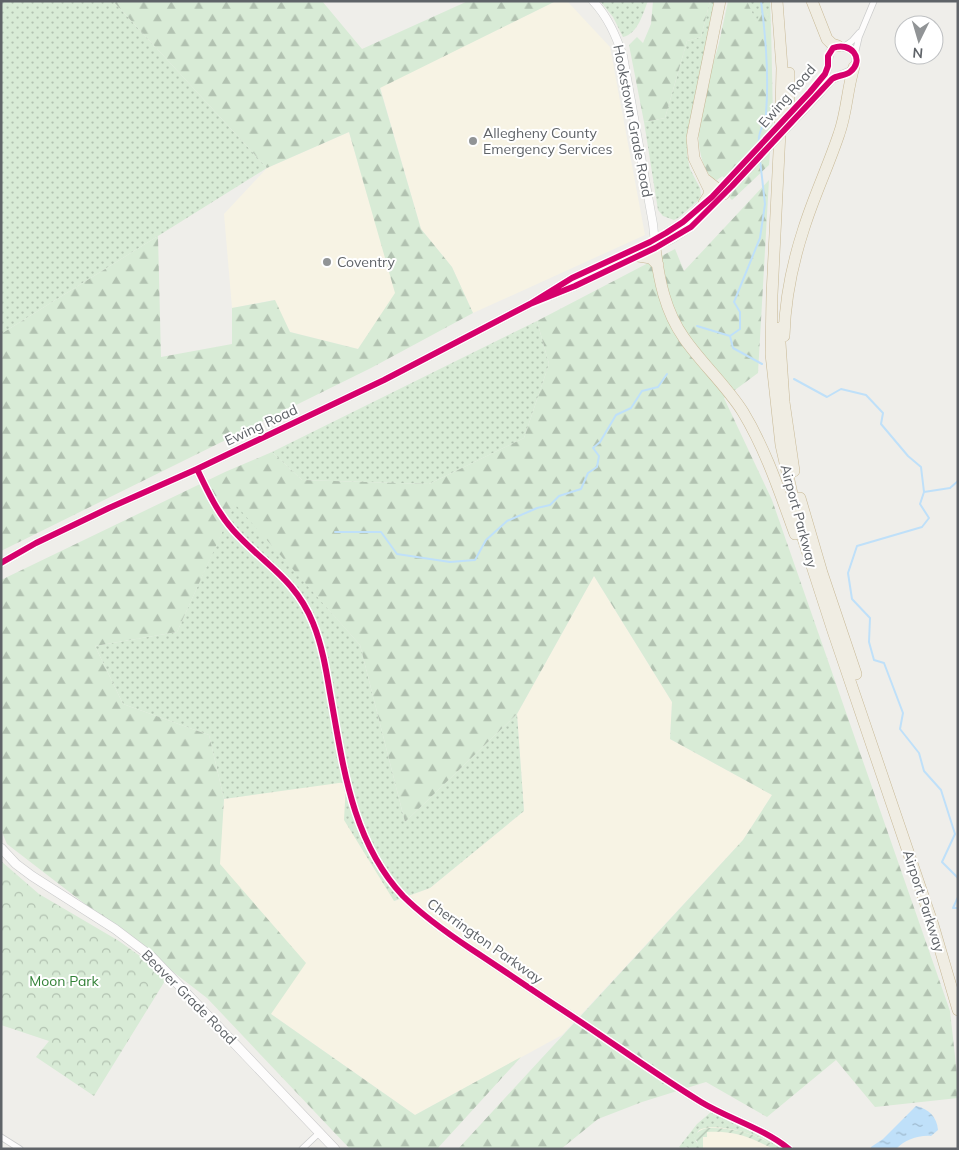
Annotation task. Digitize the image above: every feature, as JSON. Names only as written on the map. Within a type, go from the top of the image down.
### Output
[{"type":"highway","points":[[704,203],[709,192],[706,180],[699,171],[694,158],[692,138],[720,1]]},
{"type":"highway","name":"Airport Parkway","points":[[777,1],[782,68],[780,161],[772,295],[771,354],[781,445],[800,529],[932,925],[958,1010]]},
{"type":"highway","name":"Airport Parkway","points":[[784,1],[790,94],[779,310],[782,378],[792,466],[808,527],[958,981]]},
{"type":"highway","points":[[812,1],[827,39],[832,44],[842,46]]},
{"type":"highway","points":[[782,378],[784,316],[793,267],[803,230],[843,121],[854,67]]},
{"type":"highway","points":[[706,180],[726,187]]},
{"type":"highway","points":[[655,244],[663,294],[674,321],[689,345],[732,396],[748,421],[763,453],[833,631]]},
{"type":"highway","points":[[638,256],[651,258],[658,265]]},
{"type":"main road","name":"Beaver Grade Road","points":[[1,848],[16,864],[32,876],[115,929],[152,957],[335,1149]]},
{"type":"street","name":"Hookstown Grade Road","points":[[593,1],[616,34],[623,56],[655,244]]},
{"type":"street","points":[[854,67],[861,31],[874,1]]},
{"type":"street","points":[[842,46],[852,41],[861,31]]},
{"type":"street","name":"Ewing Road","points":[[813,94],[825,74],[830,51],[842,46]]},
{"type":"street","points":[[842,46],[850,48],[855,54]]},
{"type":"street","name":"Ewing Road","points":[[1,563],[82,521],[197,469],[384,380],[530,304],[572,278],[691,227],[813,94],[832,79],[848,73],[854,67]]},
{"type":"street","name":"Ewing Road","points":[[530,304],[575,286],[638,256],[726,187]]},
{"type":"street","name":"Cherrington Parkway","points":[[197,469],[215,506],[226,521],[245,542],[288,582],[310,615],[322,650],[346,782],[354,812],[371,850],[398,889],[411,903],[439,926],[519,982],[701,1102],[774,1138],[789,1149]]},
{"type":"street","points":[[302,1149],[319,1133]]},
{"type":"street","points":[[1,1138],[20,1149]]},
{"type":"shaded area","points":[[556,1],[567,1],[610,47],[645,235],[473,313],[452,267],[421,229],[380,87]]},
{"type":"shaded area","points":[[349,132],[396,293],[358,349],[290,332],[274,300],[232,308],[224,214],[267,168]]},
{"type":"shaded area","points":[[594,576],[672,702],[670,739],[772,795],[743,840],[562,1035],[415,1115],[271,1014],[219,864],[224,799],[346,781],[395,901],[430,888],[524,811],[517,714]]},
{"type":"shaded area","points":[[709,1123],[745,1130],[786,1149],[700,1149],[699,1127]]},
{"type":"green space","points":[[1,1],[113,1],[267,168],[1,334]]},
{"type":"green space","points":[[113,1],[322,1],[362,49],[468,1],[556,1],[380,88],[421,229],[452,267],[473,313],[371,368],[1,551],[1,334],[158,236],[161,357],[232,344],[232,308],[275,300],[290,332],[358,349],[395,293],[349,132],[267,168]]},
{"type":"green space","points":[[600,1],[648,1],[642,17],[633,32],[623,37],[613,17]]},
{"type":"green space","points":[[653,1],[710,1],[701,37],[687,41],[665,118],[644,122],[629,45],[637,37],[643,43],[651,24]]},
{"type":"green space","points":[[710,1],[716,1],[687,137],[687,155],[690,169],[700,188],[701,195],[699,200],[674,220],[663,216],[658,210],[644,122],[665,118],[687,41],[701,37]]},
{"type":"green space","points":[[728,1],[747,1],[756,21],[765,7],[771,24],[773,117],[769,165],[732,200],[728,196],[734,187],[722,176],[717,180],[712,177],[705,168],[700,148],[699,133],[702,103],[719,43]]},
{"type":"green space","points":[[747,1],[770,1],[771,24],[765,8],[756,22]]},
{"type":"green space","points":[[769,180],[758,373],[724,398],[772,500],[950,1011],[958,1098],[875,1107],[836,1060],[767,1117],[706,1082],[642,1102],[598,1119],[561,1149],[458,1149],[743,840],[772,795],[670,739],[672,702],[594,576],[517,714],[405,822],[360,645],[235,504],[177,632],[95,646],[123,704],[209,735],[224,799],[220,864],[306,963],[271,1014],[415,1115],[521,1057],[437,1149],[350,1149],[207,998],[7,844],[1,830],[1,580],[225,472],[272,452],[302,480],[429,484],[524,438],[549,364],[537,321],[675,249],[684,271]]},
{"type":"green space","points":[[537,321],[549,364],[524,438],[429,484],[302,480],[272,452]]},
{"type":"green space","points":[[235,503],[360,645],[405,822],[517,714],[524,811],[430,888],[394,901],[344,820],[346,782],[224,799],[209,735],[123,704],[95,646],[177,632]]},
{"type":"green space","name":"Moon Park","points":[[1,861],[39,894],[119,941],[168,976],[94,1096],[36,1057],[49,1041],[1,1025]]},
{"type":"green space","points":[[711,1112],[772,1141],[784,1149],[749,1134],[712,1127],[698,1131],[694,1138],[699,1146],[703,1146],[703,1149],[689,1149],[687,1147],[682,1149],[679,1147],[697,1124]]},
{"type":"green space","points":[[707,1128],[736,1130],[763,1139],[779,1149],[769,1147],[741,1135],[719,1132],[707,1132],[707,1137],[703,1137],[703,1146],[698,1146],[697,1141],[694,1139],[696,1135]]},
{"type":"water","points":[[916,1106],[932,1114],[938,1130],[931,1136],[917,1137],[896,1149],[871,1149],[871,1147],[883,1139]]},
{"type":"waterway","points":[[759,143],[759,135],[766,118],[767,86],[766,43],[761,1]]},
{"type":"waterway","points":[[760,160],[765,204],[760,238],[734,302],[740,312],[740,329],[730,336],[733,348],[762,364]]},
{"type":"waterway","points":[[697,326],[730,336]]},
{"type":"waterway","points":[[335,532],[381,532],[397,554],[450,562],[475,560],[486,540],[507,521],[537,508],[550,505],[559,496],[581,489],[588,473],[597,467],[599,456],[593,448],[600,442],[616,415],[631,408],[642,391],[658,387],[667,374]]},
{"type":"waterway","points":[[794,379],[827,397],[841,389],[866,395],[883,413],[881,424],[908,456],[921,467],[924,492],[920,504],[929,518],[922,527],[857,546],[848,573],[852,599],[870,618],[869,642],[874,660],[884,663],[903,713],[900,729],[919,753],[924,771],[941,790],[955,834],[942,862],[958,878]]},
{"type":"waterway","points":[[924,492],[950,488],[958,481]]},
{"type":"waterway","points":[[958,897],[953,908],[958,908]]},
{"type":"cycle path","points":[[1,563],[36,543],[109,508],[197,469],[384,380],[530,304],[572,278],[666,233],[683,222],[712,197],[810,92],[825,74],[828,66],[828,56],[833,48],[845,47],[854,52],[856,57],[855,67],[850,72],[832,79],[691,227],[655,248],[575,286],[530,304]]},
{"type":"cycle path","points":[[197,469],[213,501],[227,523],[244,542],[278,572],[306,607],[321,648],[345,774],[360,826],[371,851],[385,874],[403,896],[453,937],[665,1079],[701,1102],[757,1129],[789,1149]]},
{"type":"place","name":"Allegheny County Emergency Services","points":[[473,141]]},
{"type":"place","name":"Coventry","points":[[327,262]]}]
